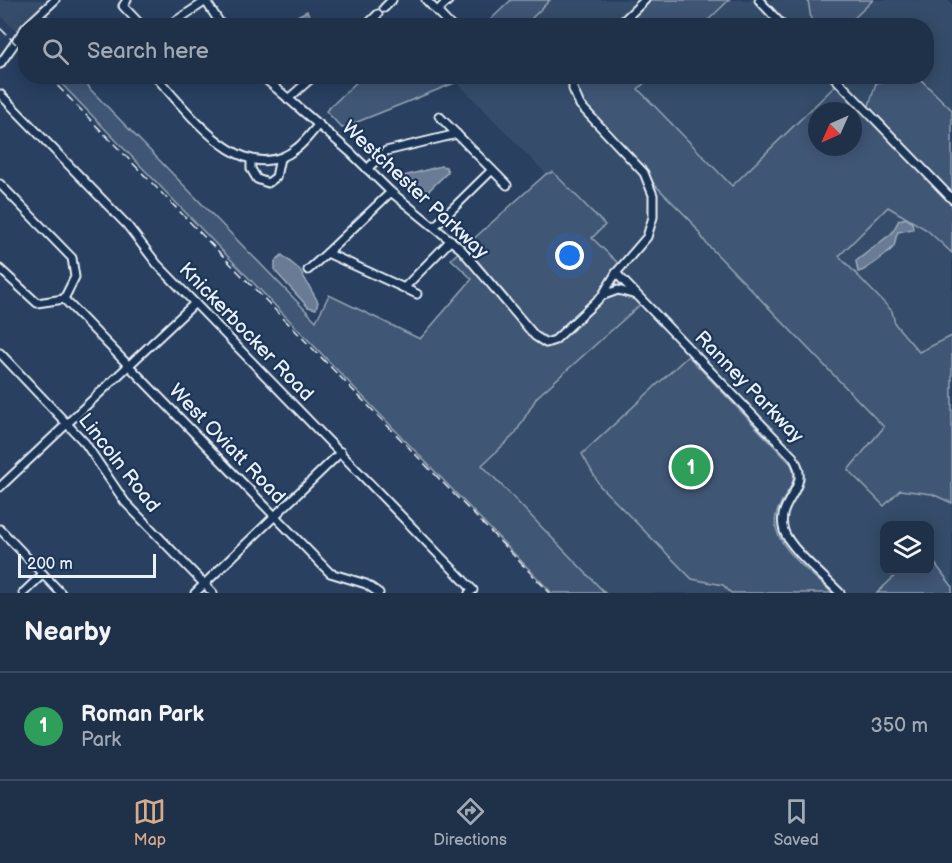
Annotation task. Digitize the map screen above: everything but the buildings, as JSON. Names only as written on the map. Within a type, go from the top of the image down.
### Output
[{"type":"street","points":[[35,18],[54,0]]},
{"type":"street","points":[[127,0],[123,6],[134,18]]},
{"type":"street","points":[[384,8],[392,0]]},
{"type":"street","points":[[426,0],[444,18]]},
{"type":"street","points":[[437,11],[449,0]]},
{"type":"street","points":[[626,18],[645,0]]},
{"type":"street","points":[[759,0],[776,18]]},
{"type":"street","points":[[180,18],[206,1],[217,18]]},
{"type":"street","points":[[374,18],[378,14]]},
{"type":"street","points":[[0,64],[18,38]]},
{"type":"street","points":[[163,84],[226,149],[251,160],[280,158],[296,149],[319,124]]},
{"type":"street","name":"Westchester Parkway","points":[[271,84],[319,124],[390,192],[451,240],[543,343],[555,340],[602,297],[616,273],[641,246],[651,226],[654,207],[649,183],[637,164],[575,99],[574,84]]},
{"type":"street","points":[[288,99],[306,84]]},
{"type":"street","points":[[841,84],[952,199]]},
{"type":"street","name":"Knickerbocker Road","points":[[0,94],[127,225],[157,264],[341,452],[471,591]]},
{"type":"street","points":[[439,116],[507,185]]},
{"type":"street","points":[[367,168],[386,152],[457,134]]},
{"type":"street","points":[[251,160],[253,174],[264,183],[276,177],[280,158]]},
{"type":"street","points":[[435,226],[492,170]]},
{"type":"street","points":[[0,184],[72,258],[75,277],[64,299],[37,303],[0,269]]},
{"type":"street","points":[[308,270],[390,192]]},
{"type":"street","points":[[404,288],[451,240]]},
{"type":"street","points":[[327,253],[417,294]]},
{"type":"street","name":"Ranney Parkway","points":[[616,273],[794,457],[799,469],[799,483],[784,510],[783,529],[792,543],[840,593]]},
{"type":"street","points":[[602,297],[618,291],[639,296]]},
{"type":"street","name":"West Oviatt Road","points":[[64,299],[330,573],[366,584],[379,593]]},
{"type":"street","points":[[0,487],[195,303]]},
{"type":"street","name":"Lincoln Road","points":[[0,354],[85,443],[125,502],[213,593]]},
{"type":"street","points":[[195,593],[341,452]]},
{"type":"street","points":[[0,529],[61,593]]},
{"type":"street","points":[[23,593],[43,574]]},
{"type":"shaded area","points":[[0,0],[52,0],[33,18],[18,18],[18,33],[0,15]]},
{"type":"shaded area","points":[[511,0],[550,0],[532,18],[492,18]]},
{"type":"shaded area","points":[[550,0],[642,0],[623,18],[533,18]]},
{"type":"shaded area","points":[[648,0],[729,0],[710,18],[630,18]]},
{"type":"shaded area","points":[[729,0],[808,0],[811,18],[711,18]]},
{"type":"shaded area","points":[[808,0],[873,0],[854,18],[811,18]]},
{"type":"shaded area","points":[[873,0],[948,0],[952,5],[952,110],[924,84],[934,84],[934,18],[855,18]]},
{"type":"shaded area","points":[[307,11],[311,18],[296,18]]},
{"type":"shaded area","points":[[44,12],[50,18],[38,18]]},
{"type":"shaded area","points":[[62,84],[88,84],[316,321],[329,295],[420,339],[472,279],[451,259],[546,174],[553,172],[605,225],[592,238],[620,265],[613,273],[642,303],[537,397],[515,434],[482,465],[605,593],[552,593]]},
{"type":"shaded area","points":[[355,84],[452,84],[342,128],[326,111]]},
{"type":"shaded area","points":[[459,84],[572,84],[574,99],[638,167],[649,189],[651,218],[642,241],[620,265],[592,238],[605,225],[553,173],[546,174]]},
{"type":"shaded area","points":[[577,84],[643,84],[638,89],[732,186],[808,112],[808,156],[862,156],[862,111],[952,203],[952,253],[927,230],[888,207],[839,256],[892,311],[895,324],[919,352],[952,336],[952,503],[932,494],[900,490],[884,506],[848,470],[884,427],[706,243],[691,221],[651,181],[643,165],[588,109],[577,90]]},
{"type":"shaded area","points":[[643,84],[837,84],[818,102],[808,102],[808,112],[732,186],[638,89]]},
{"type":"shaded area","points":[[843,84],[876,84],[868,109]]},
{"type":"shaded area","points":[[876,84],[925,84],[952,110],[952,193],[950,191],[947,193],[868,109]]},
{"type":"shaded area","points":[[836,85],[853,102],[818,102]]},
{"type":"shaded area","points":[[441,166],[446,167],[448,172],[422,197],[412,192],[401,179],[404,176]]},
{"type":"shaded area","points":[[651,181],[691,221],[706,243],[884,427],[849,470],[900,490],[932,494],[952,503],[952,586],[934,562],[934,521],[880,521],[880,575],[896,575],[877,593],[845,593],[790,535],[785,514],[801,489],[801,468],[619,273],[644,246],[651,233],[655,197]]},
{"type":"shaded area","points":[[888,206],[927,230],[952,253],[952,336],[920,352],[895,324],[892,311],[839,256]]},
{"type":"shaded area","points":[[906,218],[912,223],[913,229],[898,232],[892,249],[858,272],[856,261],[892,233],[899,220]]},
{"type":"shaded area","points":[[282,255],[300,270],[318,302],[316,309],[308,307],[275,271],[275,261]]},
{"type":"shaded area","points":[[642,303],[691,353],[582,454],[600,486],[692,579],[723,585],[731,593],[605,593],[482,465],[515,434],[537,397]]},
{"type":"shaded area","points":[[688,356],[791,464],[794,473],[793,482],[776,514],[775,523],[778,534],[795,558],[832,593],[731,593],[723,585],[692,579],[600,486],[582,454]]},
{"type":"shaded area","points":[[934,562],[952,586],[952,593],[877,593],[896,575],[934,575]]},
{"type":"railway","points":[[0,28],[18,46]]},
{"type":"railway","points":[[56,84],[550,593]]},
{"type":"place","name":"Roman Park","points":[[691,467]]}]
